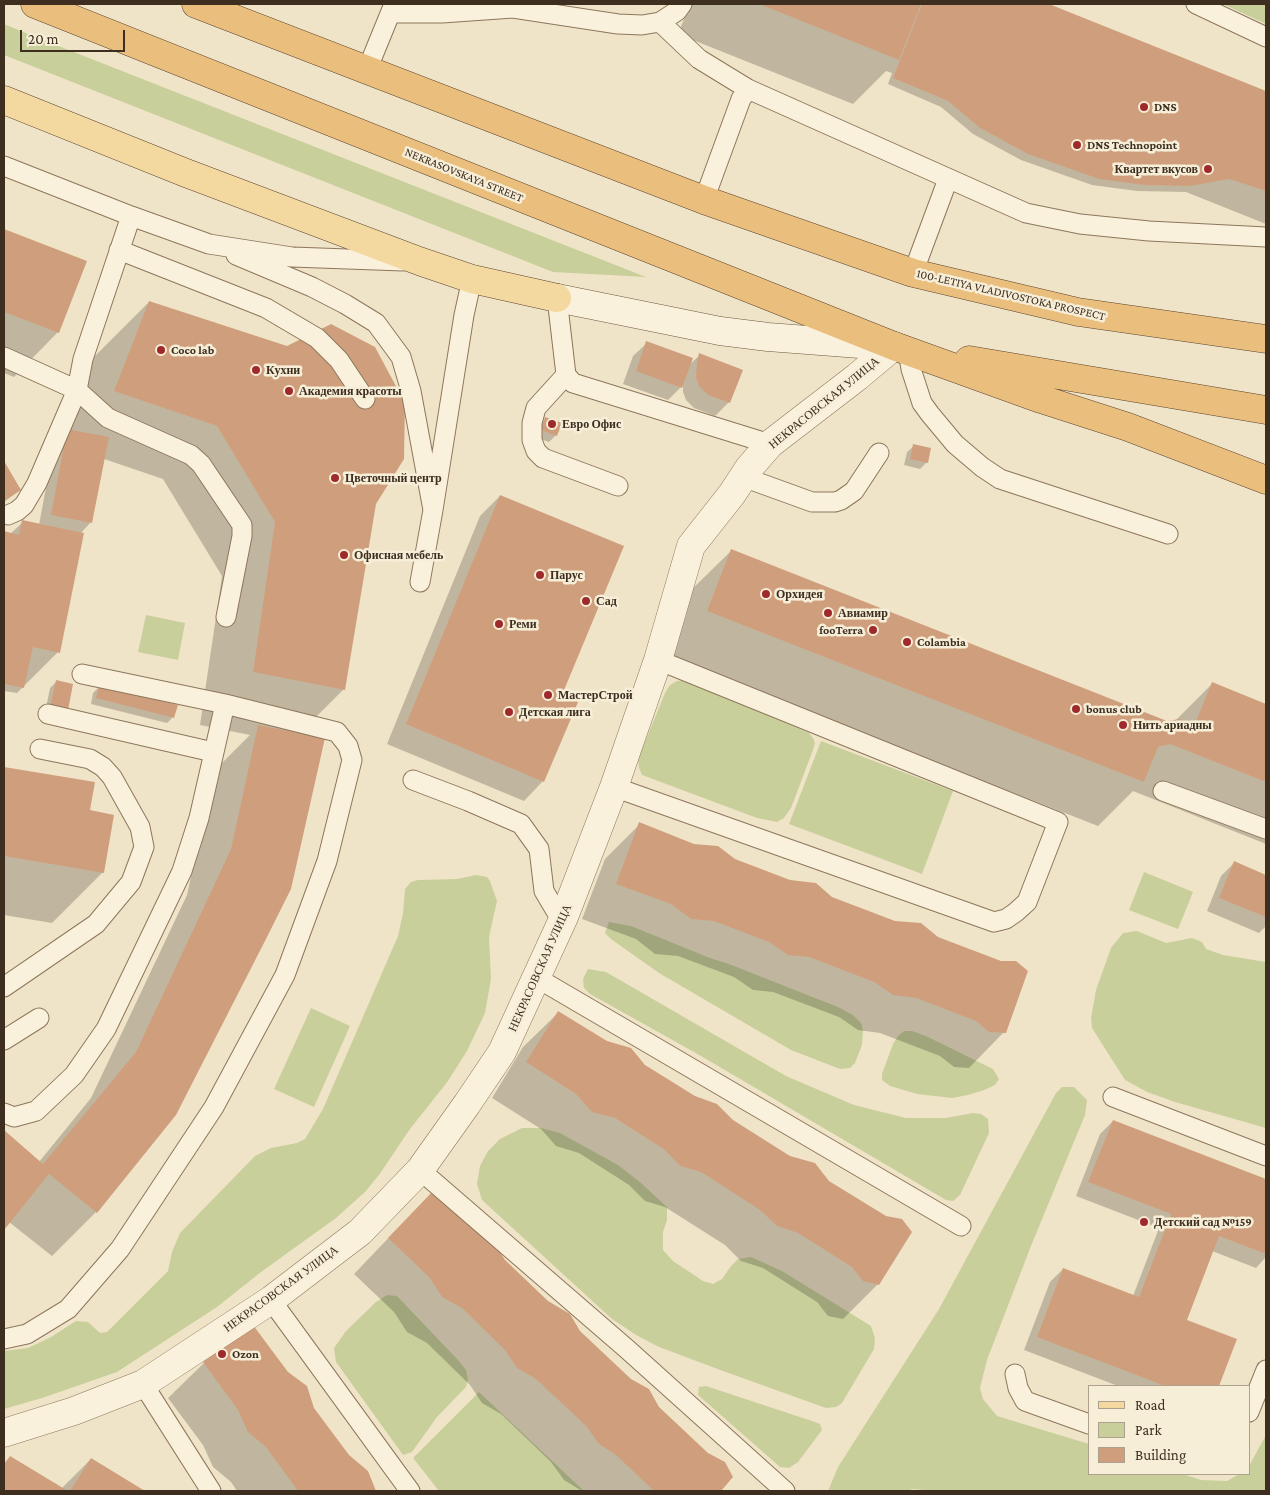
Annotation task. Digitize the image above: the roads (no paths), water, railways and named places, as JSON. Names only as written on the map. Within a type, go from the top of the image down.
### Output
[{"type":"highway","name":"NEKRASOVSKAYA STREET","points":[[35,4],[901,349]]},
{"type":"highway","points":[[196,4],[704,200]]},
{"type":"highway","name":"100-LETIYA VLADIVOSTOKA PROSPECT","points":[[704,200],[913,273],[1078,312],[1266,339]]},
{"type":"highway","points":[[901,349],[1266,410]]},
{"type":"highway","points":[[901,349],[1041,399],[1128,426],[1266,480]]},
{"type":"main road","points":[[4,100],[186,173],[419,262],[472,279],[557,298]]},
{"type":"street","points":[[557,298],[720,332],[901,349]]},
{"type":"street","name":"НЕКРАСОВСКАЯ УЛИЦА","points":[[4,1434],[74,1411],[143,1384],[271,1300],[360,1232],[420,1170],[468,1104],[502,1052],[564,917],[614,787],[658,660],[691,546],[770,444],[857,377],[901,349]]},
{"type":"lane","points":[[367,70],[392,8],[442,13],[513,8],[618,24],[642,25],[660,22],[677,11],[682,4]]},
{"type":"lane","points":[[1196,4],[1266,37]]},
{"type":"lane","points":[[660,22],[699,59],[748,89],[1026,213],[1080,224],[1149,231],[1266,237]]},
{"type":"lane","points":[[704,200],[741,100],[748,89]]},
{"type":"lane","points":[[4,166],[131,216],[209,244],[312,287],[346,304],[376,323],[401,357],[411,390],[433,510]]},
{"type":"lane","points":[[913,273],[948,179]]},
{"type":"lane","points":[[8,515],[24,505],[37,483],[77,390],[83,360],[131,216]]},
{"type":"lane","points":[[209,244],[292,256],[419,262]]},
{"type":"lane","points":[[119,250],[266,308],[317,338],[339,360],[365,399]]},
{"type":"lane","points":[[420,582],[464,315],[472,279]]},
{"type":"lane","points":[[557,298],[566,375],[573,383],[770,444]]},
{"type":"lane","points":[[901,349],[911,369],[922,403],[955,444],[982,467],[1000,479],[1168,534]]},
{"type":"lane","points":[[4,357],[77,390],[108,418],[191,455],[201,464],[242,525],[242,536],[226,617]]},
{"type":"lane","points":[[566,375],[536,408],[532,423],[532,440],[536,451],[543,458],[618,486]]},
{"type":"lane","points":[[743,477],[812,502],[835,502],[842,500],[854,491],[879,453]]},
{"type":"lane","points":[[614,787],[994,922],[1006,919],[1027,902],[1058,822],[658,660]]},
{"type":"lane","points":[[4,1339],[26,1334],[68,1309],[120,1249],[214,1107],[286,975],[327,861],[352,760],[348,746],[337,732],[225,704],[82,674]]},
{"type":"lane","points":[[4,1114],[14,1117],[36,1111],[74,1075],[106,1029],[182,870],[199,818],[225,704]]},
{"type":"lane","points":[[48,714],[213,752]]},
{"type":"lane","points":[[4,987],[96,924],[131,882],[144,847],[140,827],[112,777],[103,767],[90,759],[40,749]]},
{"type":"lane","points":[[413,780],[468,800],[521,824],[539,849],[544,891],[557,913],[564,917]]},
{"type":"lane","points":[[1163,792],[1266,829]]},
{"type":"lane","points":[[537,978],[961,1226]]},
{"type":"lane","points":[[4,1040],[39,1018]]},
{"type":"lane","points":[[1113,1097],[1266,1156]]},
{"type":"lane","points":[[420,1170],[627,1350],[785,1491]]},
{"type":"lane","points":[[271,1300],[410,1491]]},
{"type":"lane","points":[[1250,1410],[1266,1370]]},
{"type":"lane","points":[[1015,1374],[1018,1388],[1025,1401],[1088,1424]]},
{"type":"lane","points":[[143,1384],[211,1491]]},
{"type":"place","name":"DNS","points":[[1144,107]]},
{"type":"place","name":"DNS Technopoint","points":[[1077,145]]},
{"type":"place","name":"Квартет вкусов","points":[[1208,169]]},
{"type":"place","name":"Coco lab","points":[[161,350]]},
{"type":"place","name":"Кухни","points":[[256,370]]},
{"type":"place","name":"Академия красоты","points":[[289,391]]},
{"type":"place","name":"Евро Офис","points":[[552,424]]},
{"type":"place","name":"Цветочный центр","points":[[335,478]]},
{"type":"place","name":"Офисная мебель","points":[[344,555]]},
{"type":"place","name":"Парус","points":[[540,575]]},
{"type":"place","name":"Орхидея","points":[[766,594]]},
{"type":"place","name":"Сад","points":[[586,601]]},
{"type":"place","name":"Авиамир","points":[[828,613]]},
{"type":"place","name":"Реми","points":[[499,624]]},
{"type":"place","name":"fooTerra","points":[[873,630]]},
{"type":"place","name":"Colambia","points":[[907,642]]},
{"type":"place","name":"МастерСтрой","points":[[548,695]]},
{"type":"place","name":"bonus club","points":[[1076,709]]},
{"type":"place","name":"Детская лига","points":[[509,712]]},
{"type":"place","name":"Нить ариадны","points":[[1123,725]]},
{"type":"place","name":"Детский сад №159","points":[[1144,1222]]},
{"type":"place","name":"Ozon","points":[[222,1354]]}]
